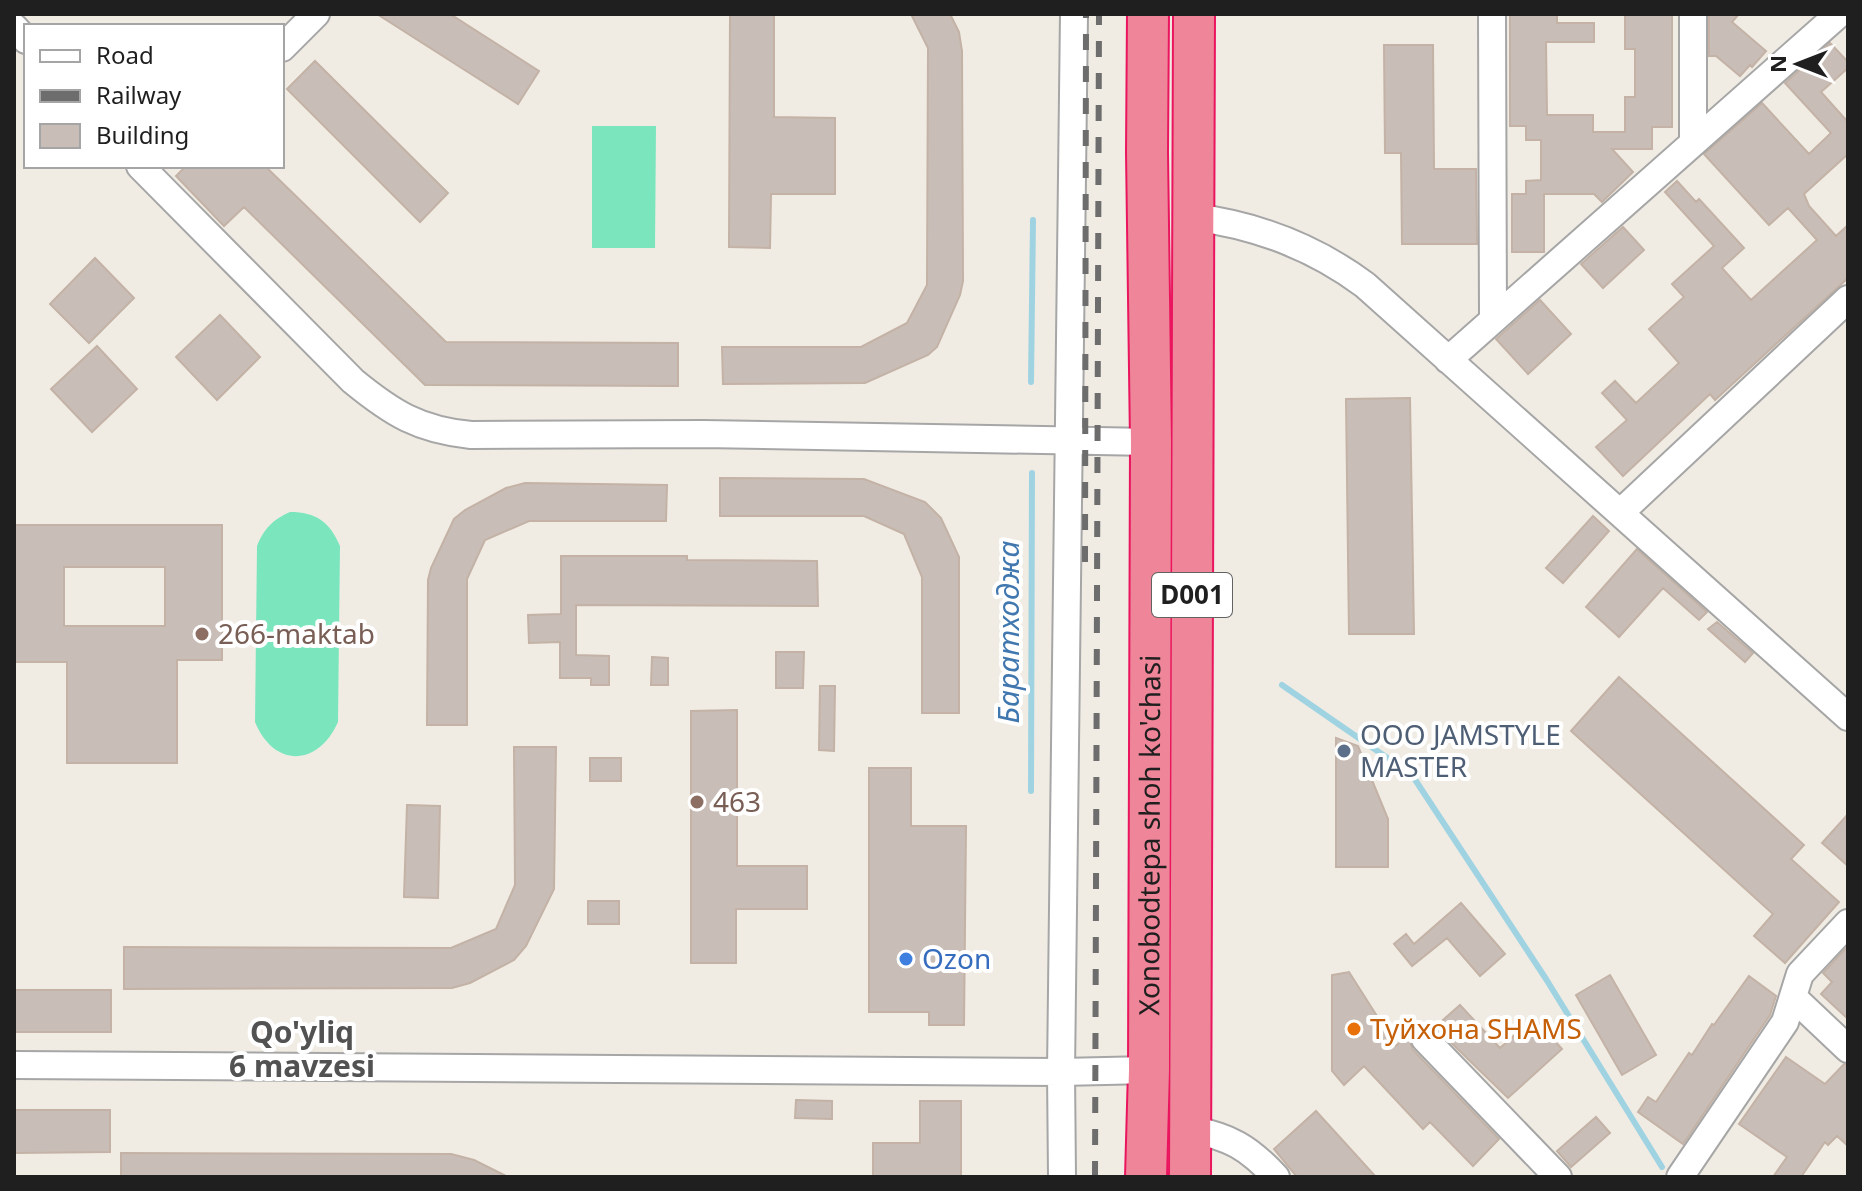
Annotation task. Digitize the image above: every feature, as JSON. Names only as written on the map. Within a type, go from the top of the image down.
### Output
[{"type":"highway","name":"Xonobodtepa shoh ko'chasi","points":[[1146,1177],[1151,442],[1148,14]]},
{"type":"highway","name":"Xonobodtepa shoh ko'chasi","points":[[1190,1177],[1194,14]]},
{"type":"highway","points":[[1149,903],[1191,903]]},
{"type":"street","points":[[284,46],[316,14]]},
{"type":"street","points":[[1062,1177],[1074,14]]},
{"type":"street","points":[[1492,14],[1493,320]]},
{"type":"street","points":[[1693,14],[1693,143]]},
{"type":"street","points":[[1448,360],[1839,14]]},
{"type":"street","points":[[144,168],[353,381],[392,411],[422,426],[471,435],[703,434],[1151,442]]},
{"type":"street","points":[[1193,217],[1232,223],[1300,246],[1340,266],[1389,304],[1848,717]]},
{"type":"street","points":[[1621,512],[1848,299]]},
{"type":"street","points":[[1680,1177],[1785,1022],[1800,974],[1848,923]]},
{"type":"street","points":[[1794,998],[1848,1049]]},
{"type":"street","points":[[1425,1039],[1558,1177]]},
{"type":"street","points":[[14,1065],[1149,1070]]},
{"type":"street","points":[[1190,1129],[1235,1141],[1276,1177]]},
{"type":"green space","points":[[592,126],[656,126],[655,248],[592,248]]},
{"type":"green space","points":[[290,512],[321,520],[340,546],[338,722],[319,747],[308,754],[296,756],[273,748],[255,722],[257,546],[269,526]]},
{"type":"building","points":[[377,14],[450,14],[539,71],[518,104]]},
{"type":"building","points":[[730,14],[774,14],[774,117],[835,118],[835,194],[771,194],[770,248],[729,247]]},
{"type":"building","points":[[911,14],[950,14],[959,32],[962,51],[963,281],[937,347],[928,355],[865,383],[723,384],[722,347],[861,347],[907,323],[927,285],[928,48]]},
{"type":"building","points":[[1510,14],[1557,14],[1557,23],[1594,23],[1594,42],[1546,42],[1547,115],[1593,115],[1593,132],[1625,132],[1625,97],[1635,97],[1635,49],[1625,49],[1625,14],[1672,14],[1672,127],[1652,127],[1652,149],[1612,149],[1633,172],[1602,202],[1594,194],[1544,194],[1544,252],[1512,252],[1512,194],[1526,194],[1526,181],[1541,180],[1541,140],[1526,140],[1526,126],[1510,126]]},
{"type":"building","points":[[1709,14],[1739,14],[1732,22],[1766,51],[1740,76],[1716,56],[1709,56]]},
{"type":"building","points":[[1830,43],[1848,62],[1848,68],[1821,92],[1846,120],[1848,118],[1848,154],[1804,194],[1809,206],[1836,236],[1848,225],[1848,278],[1715,400],[1710,394],[1623,476],[1596,447],[1627,420],[1602,393],[1615,381],[1636,403],[1679,363],[1649,329],[1684,297],[1672,284],[1714,246],[1665,192],[1677,181],[1696,202],[1699,199],[1744,248],[1722,268],[1751,300],[1817,240],[1788,208],[1769,225],[1704,154],[1762,103],[1809,154],[1831,133],[1785,83]]},
{"type":"building","points":[[1384,45],[1433,45],[1434,169],[1476,169],[1477,244],[1402,244],[1401,153],[1385,153]]},
{"type":"building","points":[[315,61],[448,193],[420,222],[287,89]]},
{"type":"building","points":[[184,168],[267,168],[446,342],[678,343],[678,386],[425,385],[244,207],[224,226],[176,176]]},
{"type":"building","points":[[1623,227],[1644,250],[1603,288],[1581,264]]},
{"type":"building","points":[[95,258],[134,298],[89,343],[50,304]]},
{"type":"building","points":[[1540,300],[1571,334],[1528,374],[1496,339]]},
{"type":"building","points":[[220,315],[260,357],[217,400],[176,357]]},
{"type":"building","points":[[97,346],[137,389],[92,432],[51,389]]},
{"type":"building","points":[[1410,398],[1414,634],[1349,634],[1346,399]]},
{"type":"building","points":[[720,478],[864,479],[925,502],[941,518],[959,557],[959,713],[922,713],[922,577],[904,534],[864,516],[720,516]]},
{"type":"building","points":[[525,483],[667,485],[666,521],[529,521],[485,540],[467,579],[467,725],[427,725],[428,580],[431,568],[454,519],[506,488]]},
{"type":"building","points":[[1593,516],[1609,531],[1563,583],[1546,568]]},
{"type":"building","points":[[14,525],[222,525],[222,660],[177,660],[177,763],[67,763],[67,662],[14,662]],"holes":[[[64,567],[165,567],[165,626],[64,626]]]},
{"type":"building","points":[[1637,549],[1707,612],[1699,620],[1663,588],[1619,637],[1586,607]]},
{"type":"building","points":[[561,556],[687,556],[687,560],[817,561],[818,606],[576,605],[576,655],[609,656],[609,685],[591,685],[591,678],[560,678],[560,642],[529,643],[528,615],[561,614]]},
{"type":"building","points":[[1717,622],[1753,653],[1745,662],[1708,629]]},
{"type":"building","points":[[776,652],[804,652],[803,688],[776,688]]},
{"type":"building","points":[[652,657],[668,658],[668,685],[651,685]]},
{"type":"building","points":[[1619,677],[1804,845],[1791,859],[1839,902],[1785,963],[1754,936],[1773,914],[1571,731]]},
{"type":"building","points":[[820,686],[835,686],[834,751],[819,750]]},
{"type":"building","points":[[737,710],[737,866],[807,866],[807,909],[736,909],[736,963],[691,963],[691,711]]},
{"type":"building","points":[[1336,738],[1358,746],[1388,819],[1388,867],[1336,867]]},
{"type":"building","points":[[514,747],[556,747],[554,889],[526,946],[514,960],[470,983],[452,988],[124,989],[124,947],[451,948],[496,929],[515,885]]},
{"type":"building","points":[[590,758],[621,758],[621,781],[590,781]]},
{"type":"building","points":[[869,768],[911,768],[911,826],[966,826],[964,1025],[929,1025],[929,1012],[869,1012]]},
{"type":"building","points":[[407,805],[440,806],[438,898],[404,897]]},
{"type":"building","points":[[1848,814],[1848,866],[1822,843]]},
{"type":"building","points":[[588,901],[619,901],[619,924],[588,924]]},
{"type":"building","points":[[1461,903],[1505,954],[1480,976],[1447,938],[1412,966],[1394,944],[1406,934],[1414,944]]},
{"type":"building","points":[[1848,946],[1848,1019],[1821,994],[1832,982],[1823,973]]},
{"type":"building","points":[[1349,972],[1396,1046],[1407,1035],[1413,1050],[1499,1139],[1473,1166],[1430,1122],[1423,1129],[1364,1066],[1344,1085],[1332,1071],[1332,975]]},
{"type":"building","points":[[1610,975],[1656,1055],[1622,1075],[1576,995]]},
{"type":"building","points":[[1749,976],[1776,996],[1770,1015],[1683,1144],[1638,1112],[1648,1097],[1656,1102],[1689,1053],[1692,1055]]},
{"type":"building","points":[[14,990],[111,990],[111,1032],[14,1032]]},
{"type":"building","points":[[1460,1005],[1500,1048],[1534,1018],[1562,1049],[1508,1098],[1435,1027]]},
{"type":"building","points":[[1786,1057],[1825,1084],[1844,1064],[1848,1065],[1848,1146],[1837,1136],[1828,1145],[1825,1142],[1801,1177],[1773,1177],[1787,1157],[1739,1124]]},
{"type":"building","points":[[796,1100],[832,1101],[832,1119],[795,1118]]},
{"type":"building","points":[[920,1101],[961,1101],[961,1177],[873,1177],[873,1143],[920,1143]]},
{"type":"building","points":[[14,1110],[110,1110],[110,1152],[14,1153]]},
{"type":"building","points":[[1316,1111],[1376,1177],[1297,1177],[1274,1149]]},
{"type":"building","points":[[1596,1117],[1610,1133],[1571,1167],[1557,1151]]},
{"type":"building","points":[[121,1153],[451,1154],[474,1160],[508,1177],[121,1177]]},
{"type":"waterway","name":"Баратходжа","points":[[1031,382],[1033,220]]},
{"type":"waterway","name":"Баратходжа","points":[[1031,791],[1032,473]]},
{"type":"waterway","points":[[1282,685],[1412,775],[1546,979],[1662,1167]]},
{"type":"railway","points":[[1085,562],[1086,14]]},
{"type":"railway","points":[[1095,1177],[1099,14]]},
{"type":"place","name":"266-maktab","points":[[202,634]]},
{"type":"place","name":"OOO JAMSTYLE MASTER","points":[[1344,751]]},
{"type":"place","name":"463","points":[[697,802]]},
{"type":"place","name":"Ozon","points":[[906,959]]},
{"type":"place","name":"Туйхона SHAMS","points":[[1354,1029]]},
{"type":"district","name":"Qo'yliq 6 mavzesi","points":[[302,1050]]}]
